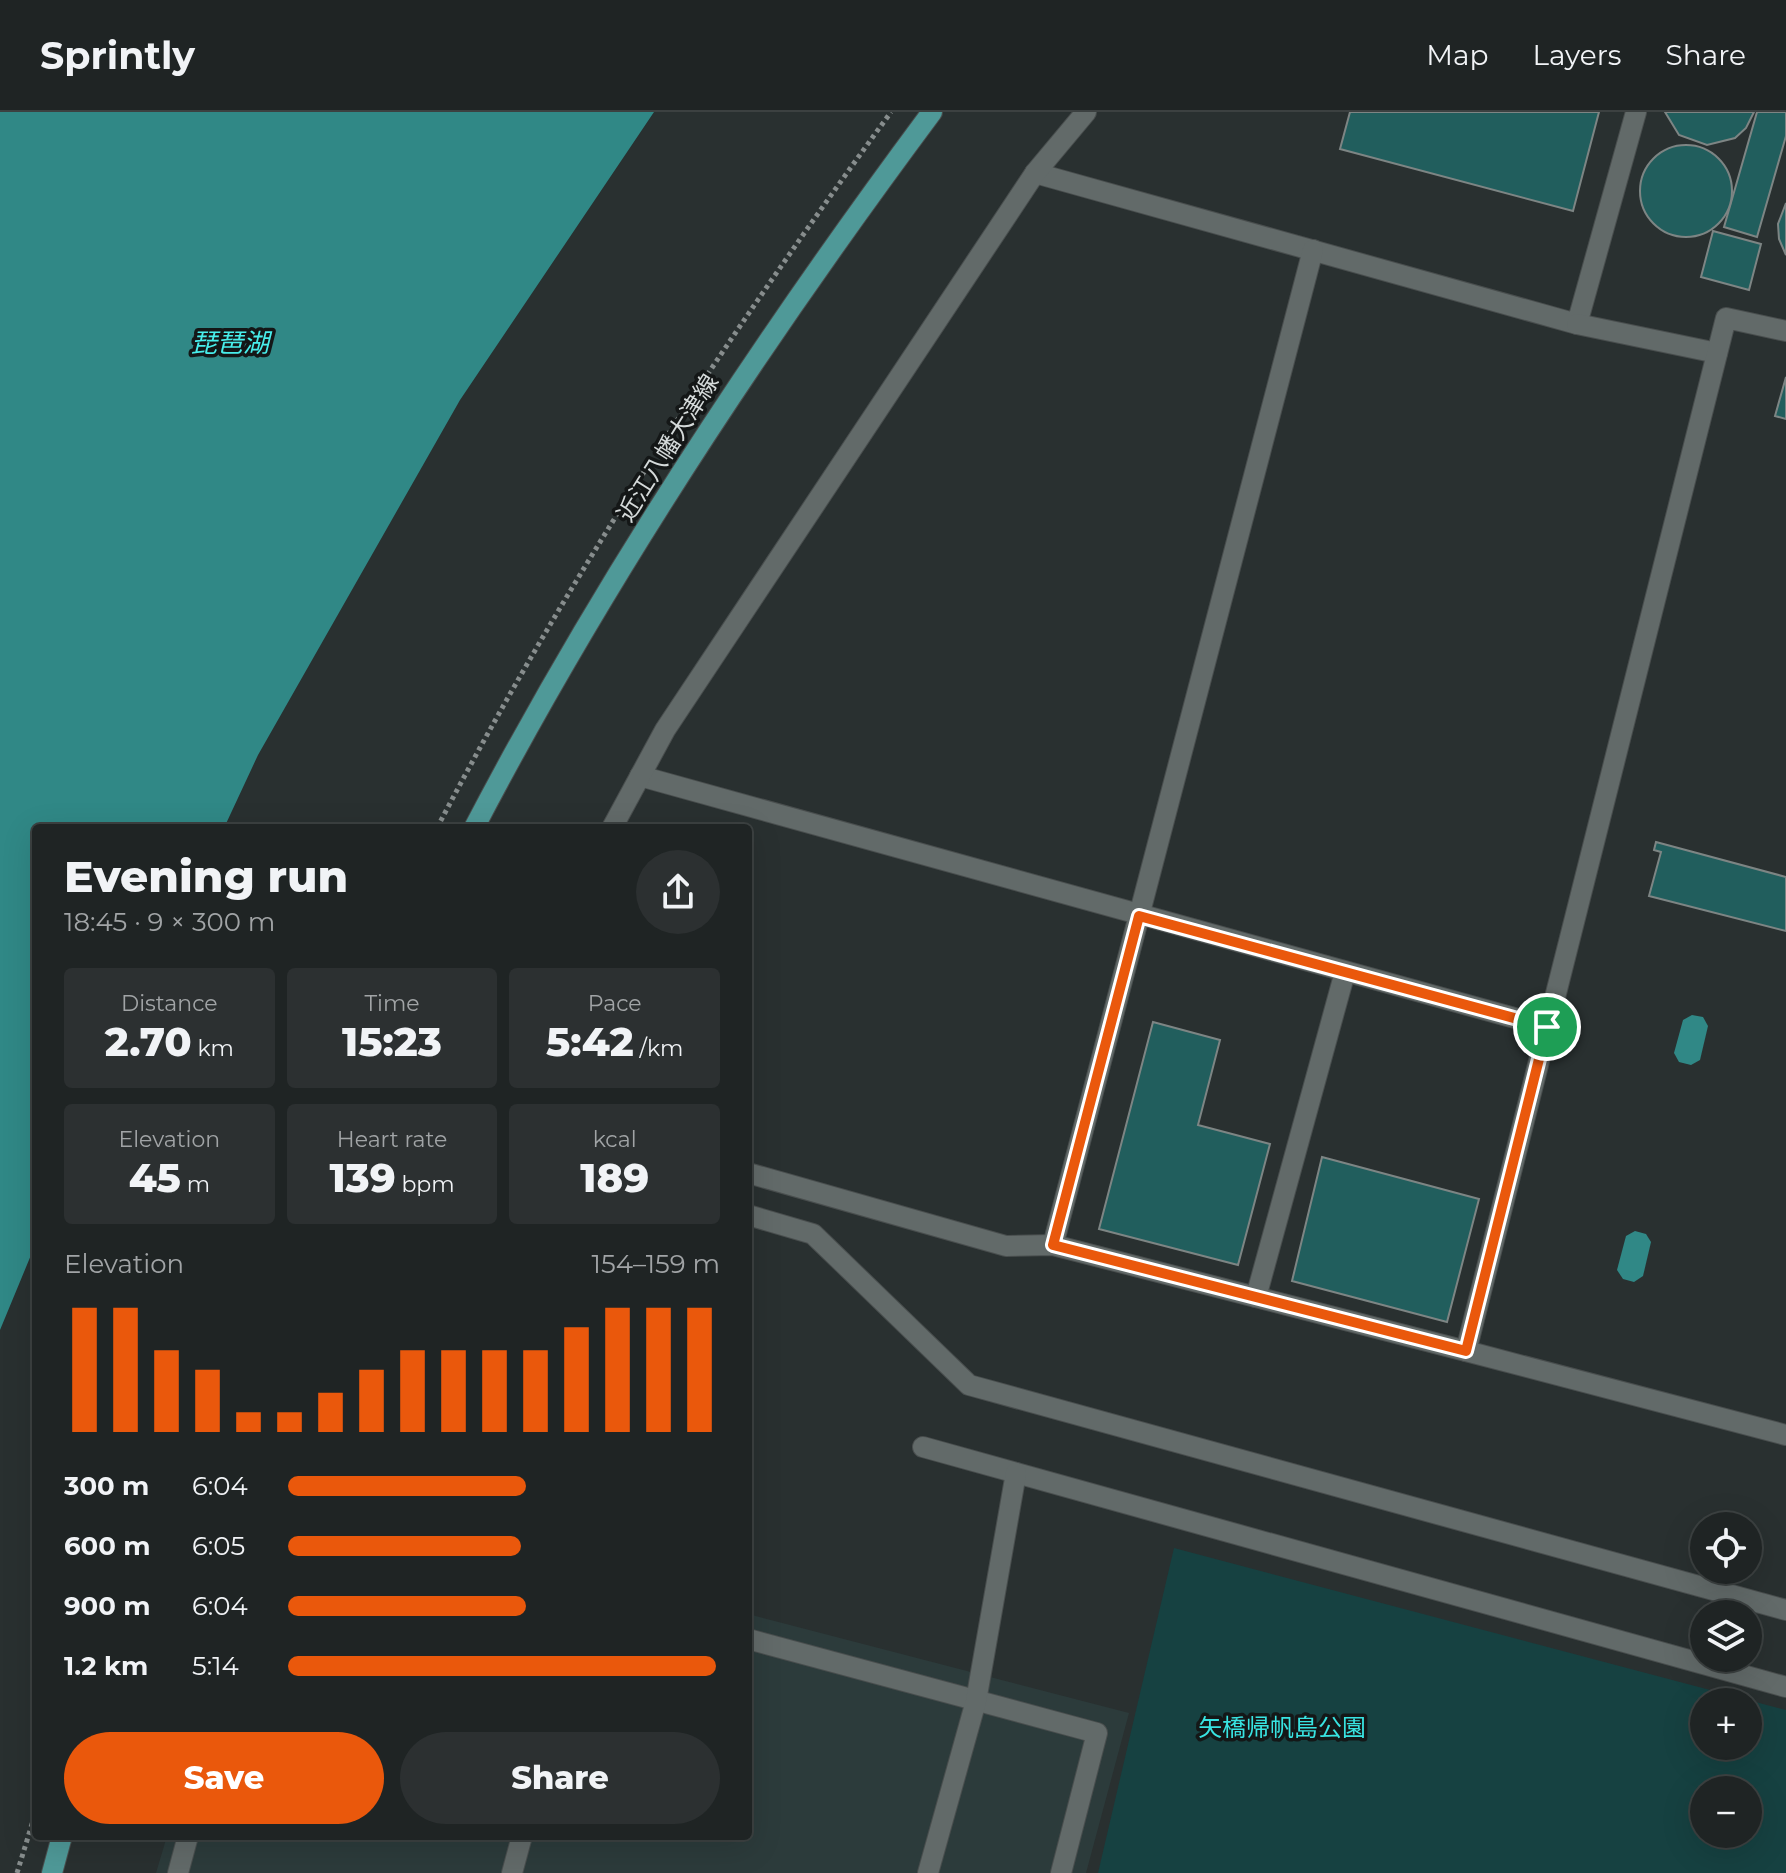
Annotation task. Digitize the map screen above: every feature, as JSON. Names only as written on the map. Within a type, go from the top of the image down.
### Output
[{"type":"main road","name":"近江八幡大津線","points":[[476,824],[548,692],[670,492],[816,272],[932,112]]},
{"type":"main road","points":[[52,1873],[61,1840]]},
{"type":"lane","points":[[614,824],[665,730],[1035,173],[1086,112]]},
{"type":"lane","points":[[1577,324],[1636,112]]},
{"type":"lane","points":[[1035,173],[1577,324],[1717,353]]},
{"type":"lane","points":[[1053,1245],[1313,250]]},
{"type":"lane","points":[[1466,1351],[1726,318],[1786,331]]},
{"type":"lane","points":[[640,776],[1547,1027]]},
{"type":"lane","points":[[1256,1297],[1345,972]]},
{"type":"lane","points":[[752,1174],[1006,1246],[1053,1245],[1786,1435]]},
{"type":"lane","points":[[752,1216],[813,1234],[969,1385],[1786,1610]]},
{"type":"lane","points":[[923,1447],[1786,1687]]},
{"type":"lane","points":[[928,1873],[976,1701],[1016,1473]]},
{"type":"lane","points":[[752,1640],[1097,1733],[1061,1873]]},
{"type":"lane","points":[[178,1873],[187,1840]]},
{"type":"lane","points":[[512,1873],[521,1840]]},
{"type":"path","points":[[17,1873],[32,1824]]},
{"type":"shaded area","points":[[752,1615],[1129,1713],[1086,1873],[156,1873],[166,1840],[752,1840]]},
{"type":"green space","name":"矢橋帰帆島公園","points":[[1174,1548],[1703,1688],[1690,1688],[1690,1760],[1762,1760],[1762,1704],[1786,1710],[1786,1873],[1098,1873]]},
{"type":"water","name":"琵琶湖","points":[[0,112],[654,112],[460,400],[258,755],[226,824],[32,824],[32,1253],[0,1330]]},
{"type":"water","points":[[1692,1015],[1703,1017],[1708,1026],[1700,1060],[1691,1065],[1679,1062],[1674,1053],[1683,1020]]},
{"type":"water","points":[[1635,1231],[1646,1234],[1651,1242],[1643,1276],[1634,1282],[1623,1279],[1617,1270],[1626,1236]]},
{"type":"building","points":[[1350,112],[1599,112],[1573,211],[1340,149]]},
{"type":"building","points":[[1665,112],[1754,112],[1746,128],[1735,138],[1707,145],[1679,135]]},
{"type":"building","points":[[1757,112],[1786,112],[1786,136],[1757,237],[1724,227]]},
{"type":"building","points":[[1686,145],[1704,148],[1719,158],[1729,173],[1732,191],[1729,209],[1719,224],[1704,234],[1686,237],[1668,234],[1653,224],[1643,209],[1640,191],[1643,173],[1653,158],[1668,148]]},
{"type":"building","points":[[1786,203],[1786,255],[1779,239],[1778,224]]},
{"type":"building","points":[[1713,231],[1761,244],[1749,290],[1701,277]]},
{"type":"building","points":[[1786,377],[1786,419],[1775,416]]},
{"type":"building","points":[[1656,842],[1786,877],[1786,931],[1649,896],[1661,852],[1654,850]]},
{"type":"building","points":[[1153,1022],[1220,1040],[1198,1125],[1270,1144],[1238,1265],[1099,1229]]},
{"type":"building","points":[[1322,1157],[1479,1199],[1447,1322],[1292,1281]]},
{"type":"route","points":[[1139,916],[1547,1027],[1466,1351],[1053,1245],[1139,916]]}]
